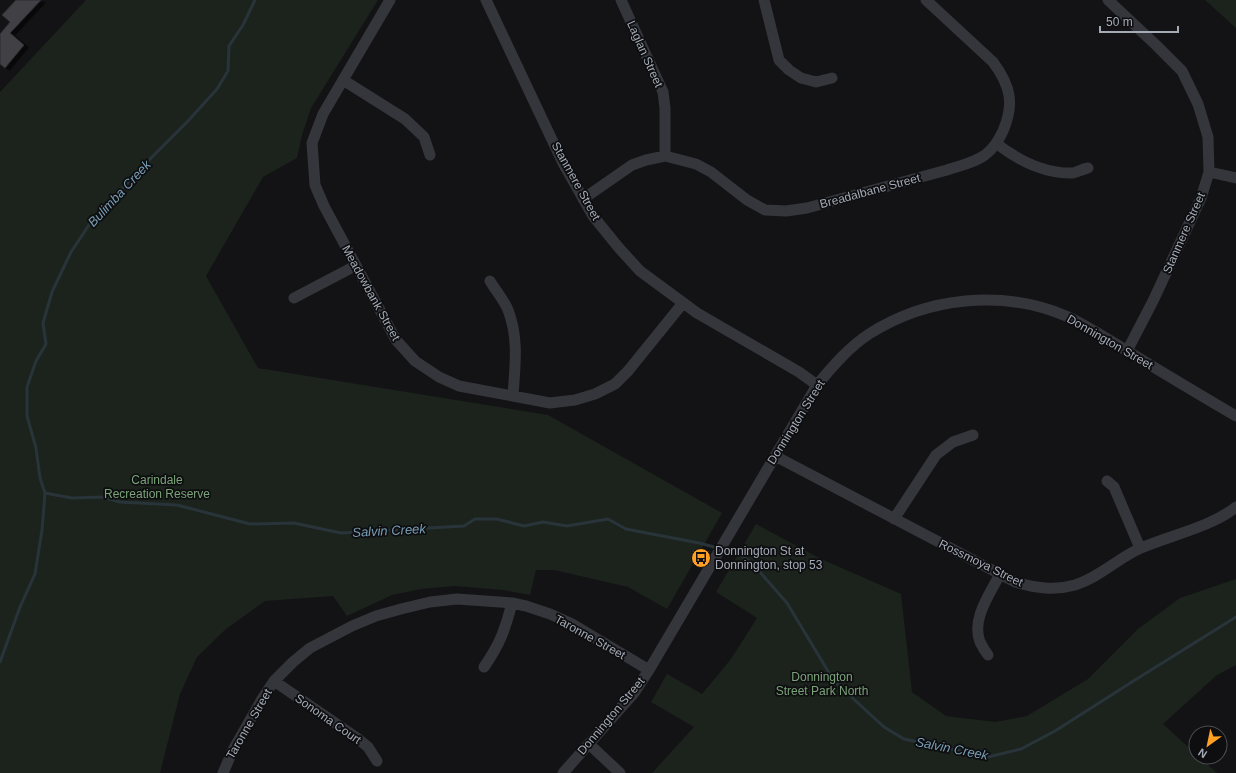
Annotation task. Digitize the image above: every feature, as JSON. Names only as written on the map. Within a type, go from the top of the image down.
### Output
[{"type":"street","name":"Meadowbank Street","points":[[390,0],[323,114],[312,143],[316,185],[324,206],[396,340],[415,361],[439,377],[459,386],[550,402],[575,400],[595,394],[615,384],[628,371],[683,303]]},
{"type":"street","name":"Stanmere Street","points":[[486,0],[563,163],[593,216],[619,248],[640,271],[697,313],[799,372],[817,385]]},
{"type":"street","name":"Laglan Street","points":[[621,0],[663,92],[665,108],[665,156]]},
{"type":"street","points":[[764,0],[779,60],[789,70],[801,78],[816,82],[832,78]]},
{"type":"street","name":"Breadalbane Street","points":[[583,199],[632,165],[665,156],[696,164],[711,172],[747,200],[765,210],[786,211],[830,202],[967,163],[984,156],[997,144],[1007,121],[1010,104],[1008,90],[1001,74],[993,62],[926,0]]},
{"type":"street","name":"Stanmere Street","points":[[1108,0],[1156,45],[1182,72],[1198,104],[1208,137],[1208,172],[1202,198],[1128,351]]},
{"type":"street","points":[[343,80],[405,119],[424,137],[430,155]]},
{"type":"street","points":[[997,144],[1008,152],[1035,166],[1048,170],[1073,173],[1088,168]]},
{"type":"street","points":[[1208,172],[1236,178]]},
{"type":"street","points":[[294,298],[355,266]]},
{"type":"street","points":[[490,281],[508,309],[514,331],[516,355],[513,396]]},
{"type":"street","name":"Donnington Street","points":[[563,773],[634,692],[649,670],[817,385],[836,363],[869,334],[902,317],[922,309],[943,304],[972,300],[1005,301],[1045,309],[1066,316],[1128,351],[1236,416]]},
{"type":"street","points":[[894,519],[936,456],[953,442],[973,435]]},
{"type":"street","name":"Rossmoya Street","points":[[775,456],[1015,582],[1027,586],[1053,590],[1075,585],[1097,576],[1140,548],[1219,518],[1236,507]]},
{"type":"street","points":[[1107,481],[1114,487],[1140,548]]},
{"type":"street","points":[[988,655],[980,642],[977,627],[979,616],[1000,574]]},
{"type":"street","name":"Taronne Street","points":[[223,773],[236,744],[262,699],[274,681],[293,662],[310,648],[352,626],[376,616],[430,602],[457,599],[512,603],[550,614],[572,624],[649,670]]},
{"type":"street","points":[[484,666],[494,652],[503,635],[512,603]]},
{"type":"street","name":"Sonoma Court","points":[[274,681],[357,738],[368,747],[377,761]]},
{"type":"street","points":[[589,744],[620,773]]},
{"type":"green space","name":"Carindale Recreation Reserve","points":[[86,0],[378,0],[311,108],[302,135],[297,158],[263,177],[206,276],[258,368],[548,415],[722,513],[667,609],[628,587],[554,570],[536,570],[530,595],[503,590],[455,586],[421,589],[392,595],[347,616],[333,596],[265,601],[226,629],[197,657],[180,694],[160,773],[0,773],[0,92]]},
{"type":"green space","points":[[1205,0],[1236,0],[1236,28]]},
{"type":"green space","name":"Donnington Street Park North","points":[[756,524],[819,558],[901,594],[912,692],[946,716],[995,722],[1027,716],[1088,679],[1138,629],[1180,598],[1236,579],[1236,665],[1217,675],[1163,724],[1188,747],[1188,765],[1208,765],[1217,773],[652,773],[694,727],[651,702],[667,674],[702,694],[731,659],[757,618],[716,592]]},
{"type":"building","points":[[16,0],[41,0],[10,33],[24,45],[5,68],[0,64],[0,34],[10,22],[2,15]]},
{"type":"waterway","name":"Bulimba Creek","points":[[0,662],[20,607],[35,574],[42,530],[45,493],[40,478],[36,448],[27,416],[27,387],[36,361],[46,344],[43,323],[52,292],[71,252],[91,222],[217,89],[228,71],[229,46],[243,25],[255,0]]},
{"type":"waterway","name":"Salvin Creek","points":[[45,493],[72,498],[103,497],[120,502],[177,505],[250,524],[294,523],[341,533],[464,526],[475,519],[497,519],[524,526],[543,522],[567,526],[608,519],[626,529],[699,543],[729,551]]},
{"type":"waterway","name":"Salvin Creek","points":[[739,554],[752,563],[787,603],[834,681],[884,727],[904,739],[988,757],[1021,749],[1055,731],[1236,617]]},
{"type":"place","name":"Donnington St at Donnington, stop 53","points":[[701,558]]}]
